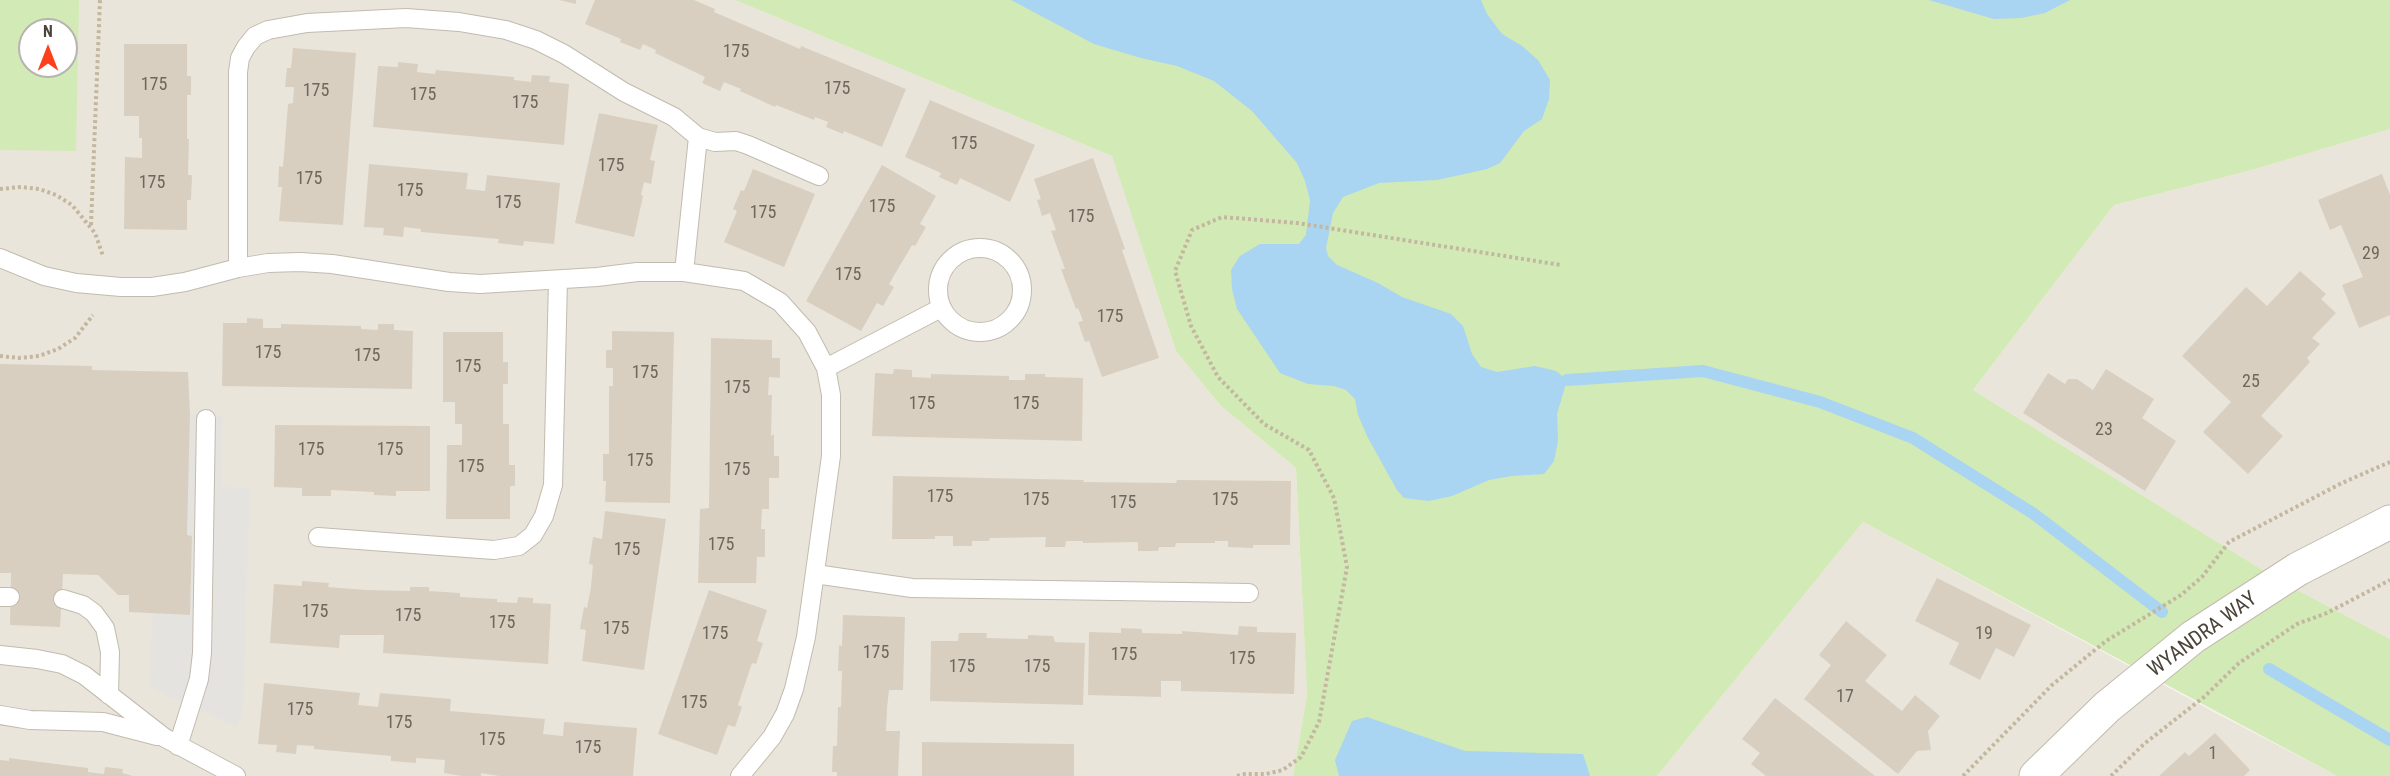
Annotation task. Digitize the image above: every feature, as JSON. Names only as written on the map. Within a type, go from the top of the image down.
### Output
[{"type":"street","name":"WYANDRA WAY","points":[[2036,776],[2107,706],[2193,637],[2298,569],[2390,522]]},
{"type":"lane","points":[[238,268],[238,72],[240,58],[255,36],[268,30],[307,23],[406,18],[459,22],[506,30],[536,40],[564,54],[624,92],[674,117],[698,137],[715,142],[736,141],[819,176]]},
{"type":"lane","points":[[684,272],[698,137]]},
{"type":"lane","points":[[981,247],[1001,254],[1017,268],[1022,281],[1019,309],[1011,320],[1000,328],[987,332],[973,332],[949,319],[941,308],[938,294],[939,280],[944,267],[954,256],[967,249],[981,247]]},
{"type":"lane","points":[[0,258],[44,276],[76,283],[121,286],[152,286],[185,282],[238,268],[268,263],[300,262],[332,264],[365,271],[459,283],[506,283],[637,272],[684,272],[744,281],[780,303],[807,332],[826,368],[831,395],[831,456],[804,645],[794,689],[785,714],[752,772]]},
{"type":"lane","points":[[318,537],[494,550],[519,546],[533,535],[544,516],[553,485],[558,280]]},
{"type":"lane","points":[[826,368],[941,308]]},
{"type":"lane","points":[[171,742],[199,679],[202,653],[206,419]]},
{"type":"lane","points":[[815,574],[912,588],[1249,593]]},
{"type":"lane","points":[[63,599],[83,605],[94,613],[105,628],[110,652],[109,694]]},
{"type":"lane","points":[[0,655],[62,664],[84,675],[207,770],[236,776]]},
{"type":"lane","points":[[0,715],[30,720],[103,722],[171,742]]},
{"type":"path","points":[[91,225],[100,0]]},
{"type":"path","points":[[1237,776],[1283,770],[1301,757],[1319,722],[1347,567],[1334,498],[1309,450],[1264,424],[1218,377],[1191,326],[1175,271],[1192,230],[1222,217],[1297,223],[1561,265]]},
{"type":"path","points":[[1963,776],[2052,685],[2106,641],[2172,600],[2202,577],[2229,542],[2343,483],[2390,462]]},
{"type":"path","points":[[2111,776],[2144,744],[2204,697],[2239,663],[2297,624],[2327,613],[2390,580]]},
{"type":"shaded area","points":[[0,0],[735,0],[1112,156],[1176,351],[1220,405],[1296,468],[1307,695],[1293,776],[0,776]]},
{"type":"shaded area","points":[[2390,129],[2390,639],[2280,581],[1973,390],[2114,205],[2248,171]]},
{"type":"shaded area","points":[[190,414],[223,416],[221,487],[250,488],[243,712],[237,727],[150,688],[152,614],[190,615],[192,537],[187,535]]},
{"type":"shaded area","points":[[1863,522],[2212,711],[2337,776],[1657,776]]},
{"type":"green space","points":[[0,0],[79,0],[78,50],[78,18],[18,18],[18,78],[77,78],[76,151],[0,150]]},
{"type":"green space","points":[[735,0],[2390,0],[2390,129],[2248,171],[2114,205],[1973,390],[2280,581],[2390,639],[2390,776],[2337,776],[1863,522],[1657,776],[1293,776],[1307,695],[1296,468],[1220,405],[1176,351],[1112,156]]},
{"type":"water","points":[[1011,0],[1481,0],[1487,14],[1502,34],[1522,46],[1538,60],[1550,80],[1549,99],[1542,119],[1524,131],[1500,163],[1487,169],[1437,180],[1379,183],[1343,197],[1333,213],[1326,248],[1328,256],[1337,265],[1378,283],[1402,297],[1451,314],[1463,326],[1472,354],[1481,367],[1497,372],[1535,366],[1556,371],[1567,380],[1557,414],[1558,441],[1554,461],[1544,474],[1489,480],[1452,496],[1429,501],[1404,498],[1397,490],[1368,438],[1358,415],[1355,399],[1346,390],[1334,386],[1308,384],[1280,373],[1237,309],[1232,289],[1231,270],[1240,256],[1260,244],[1299,244],[1306,235],[1310,200],[1297,163],[1252,111],[1214,81],[1177,66],[1094,44]]},
{"type":"water","points":[[1929,0],[2070,0],[2045,13],[2021,18],[1994,19]]},
{"type":"water","points":[[1367,717],[1465,751],[1583,754],[1590,776],[1339,776],[1335,760],[1352,721]]},
{"type":"building","points":[[559,0],[576,0],[576,4]]},
{"type":"building","points":[[595,0],[694,0],[715,9],[714,12],[800,49],[801,46],[906,89],[882,147],[844,131],[843,134],[826,127],[828,122],[815,117],[814,120],[776,105],[775,107],[724,82],[720,91],[702,83],[705,77],[655,53],[656,50],[643,44],[640,50],[620,42],[621,39],[585,24]]},
{"type":"building","points":[[124,44],[187,44],[187,76],[191,76],[191,95],[187,95],[188,175],[192,175],[191,200],[187,200],[187,230],[124,229],[125,157],[142,158],[142,138],[139,138],[139,116],[124,116]]},
{"type":"building","points":[[293,48],[356,53],[343,225],[279,221],[282,187],[278,187],[279,166],[283,167],[288,104],[293,103],[294,87],[285,87],[287,68],[291,68]]},
{"type":"building","points":[[398,62],[418,64],[417,72],[435,74],[436,70],[514,77],[514,80],[531,82],[532,75],[550,76],[549,82],[569,84],[564,145],[373,127],[378,66],[398,67]]},
{"type":"building","points":[[930,100],[1035,145],[1010,202],[960,178],[957,185],[939,177],[941,173],[905,157]]},
{"type":"building","points":[[599,113],[658,125],[650,160],[655,161],[651,184],[644,182],[634,237],[575,223]]},
{"type":"building","points":[[1093,158],[1125,249],[1122,250],[1159,358],[1102,377],[1089,341],[1085,342],[1078,322],[1083,321],[1061,269],[1065,269],[1051,231],[1056,230],[1050,213],[1042,216],[1037,200],[1041,199],[1034,179]]},
{"type":"building","points":[[369,164],[468,173],[466,189],[485,191],[487,175],[560,183],[554,244],[524,241],[523,246],[498,243],[499,239],[421,232],[421,229],[404,227],[403,237],[383,235],[384,228],[364,227]]},
{"type":"building","points":[[882,165],[936,196],[920,224],[926,227],[915,246],[912,245],[889,284],[894,287],[883,306],[877,303],[861,331],[806,301]]},
{"type":"building","points":[[753,169],[815,194],[784,267],[724,242],[737,211],[733,209]]},
{"type":"building","points":[[2382,174],[2390,195],[2390,315],[2359,328],[2342,285],[2363,277],[2341,225],[2330,230],[2318,200]]},
{"type":"building","points":[[2300,271],[2326,294],[2321,299],[2336,313],[2312,338],[2320,344],[2307,358],[2310,362],[2261,416],[2283,436],[2248,474],[2203,432],[2231,402],[2182,356],[2246,287],[2267,306]]},
{"type":"building","points":[[247,318],[263,319],[263,328],[281,328],[281,324],[361,326],[361,329],[378,330],[378,324],[394,324],[394,330],[413,331],[412,389],[222,386],[223,323],[247,323]]},
{"type":"building","points":[[612,331],[674,332],[670,503],[605,502],[606,481],[603,481],[603,454],[609,454],[609,386],[613,386],[613,368],[606,368],[606,350],[612,350]]},
{"type":"building","points":[[443,332],[503,332],[503,362],[508,362],[508,384],[503,384],[503,424],[509,424],[509,465],[515,465],[515,486],[510,486],[510,519],[446,519],[447,445],[462,445],[462,424],[455,424],[455,402],[443,402]]},
{"type":"building","points":[[711,338],[772,340],[772,358],[780,358],[780,378],[769,377],[768,395],[772,395],[771,436],[774,434],[774,456],[779,456],[779,478],[769,478],[769,509],[762,509],[761,529],[765,529],[765,557],[757,557],[756,583],[698,583],[700,509],[709,508]]},
{"type":"building","points":[[0,364],[92,366],[92,370],[188,372],[190,414],[187,535],[192,536],[190,615],[129,612],[129,595],[118,595],[98,575],[63,574],[60,627],[10,625],[11,573],[0,573]]},
{"type":"building","points":[[894,369],[912,370],[912,377],[931,378],[931,374],[1009,376],[1009,380],[1025,380],[1025,374],[1045,374],[1045,377],[1083,378],[1082,441],[872,436],[875,373],[893,374]]},
{"type":"building","points":[[2106,369],[2154,399],[2142,418],[2176,441],[2145,491],[2023,413],[2048,373],[2065,384],[2068,379],[2077,379],[2093,390]]},
{"type":"building","points":[[275,425],[430,426],[430,491],[396,491],[396,496],[374,495],[374,492],[331,490],[331,496],[302,496],[302,488],[274,487]]},
{"type":"building","points":[[893,476],[1084,480],[1083,482],[1291,481],[1290,545],[1253,545],[1253,548],[1228,547],[1228,541],[1215,541],[1215,543],[1176,543],[1175,547],[1159,547],[1158,551],[1138,551],[1138,542],[1066,541],[1065,547],[1045,547],[1046,537],[990,538],[989,541],[972,541],[972,546],[953,546],[953,536],[935,536],[935,539],[892,539]]},
{"type":"building","points":[[605,511],[666,519],[644,670],[582,661],[586,630],[580,629],[591,587],[593,565],[589,564],[593,537],[602,539]]},
{"type":"building","points":[[1937,578],[2031,625],[2014,657],[1996,648],[1980,680],[1949,664],[1959,643],[1915,621]]},
{"type":"building","points":[[302,581],[329,583],[328,587],[366,590],[410,591],[410,587],[429,587],[429,591],[460,593],[460,597],[497,599],[497,602],[517,603],[518,597],[533,598],[533,603],[551,604],[548,664],[383,653],[384,635],[340,635],[339,648],[270,643],[274,584],[302,586]]},
{"type":"building","points":[[709,590],[767,610],[757,641],[763,643],[756,664],[752,663],[738,705],[742,707],[735,727],[728,725],[717,755],[658,734]]},
{"type":"building","points":[[843,615],[905,617],[903,690],[889,690],[887,708],[886,731],[900,731],[898,776],[837,776],[837,772],[832,772],[833,746],[837,746],[838,707],[841,707],[842,671],[838,671]]},
{"type":"building","points":[[1846,621],[1887,655],[1865,681],[1902,711],[1915,695],[1940,716],[1928,731],[1931,750],[1917,751],[1898,774],[1804,699],[1831,665],[1819,655]]},
{"type":"building","points":[[1239,626],[1257,627],[1257,632],[1296,633],[1294,694],[1181,691],[1181,681],[1161,681],[1161,697],[1088,695],[1089,632],[1121,633],[1121,628],[1142,629],[1142,633],[1182,634],[1182,631],[1238,635]]},
{"type":"building","points":[[959,633],[987,633],[986,638],[1028,639],[1028,635],[1053,636],[1055,642],[1085,643],[1083,705],[930,701],[931,641],[958,641]]},
{"type":"building","points":[[264,683],[360,693],[358,705],[378,707],[380,693],[451,699],[450,711],[545,719],[543,734],[563,736],[564,722],[637,728],[633,776],[499,776],[481,773],[481,776],[462,776],[444,773],[445,760],[416,758],[416,763],[391,761],[391,756],[314,749],[314,746],[297,745],[296,754],[276,752],[277,745],[258,744]]},
{"type":"building","points":[[1775,698],[1875,776],[1766,776],[1751,764],[1760,753],[1742,739]]},
{"type":"building","points":[[2215,733],[2250,770],[2244,776],[2159,776],[2185,752],[2189,756]]},
{"type":"building","points":[[922,742],[1074,744],[1074,776],[922,776]]},
{"type":"building","points":[[9,758],[88,768],[88,772],[104,774],[105,767],[123,769],[122,773],[133,776],[0,776],[0,760],[9,761]]},
{"type":"waterway","points":[[1567,380],[1703,371],[1820,402],[1913,438],[2034,514],[2162,612]]},
{"type":"waterway","points":[[2269,669],[2390,740]]}]
